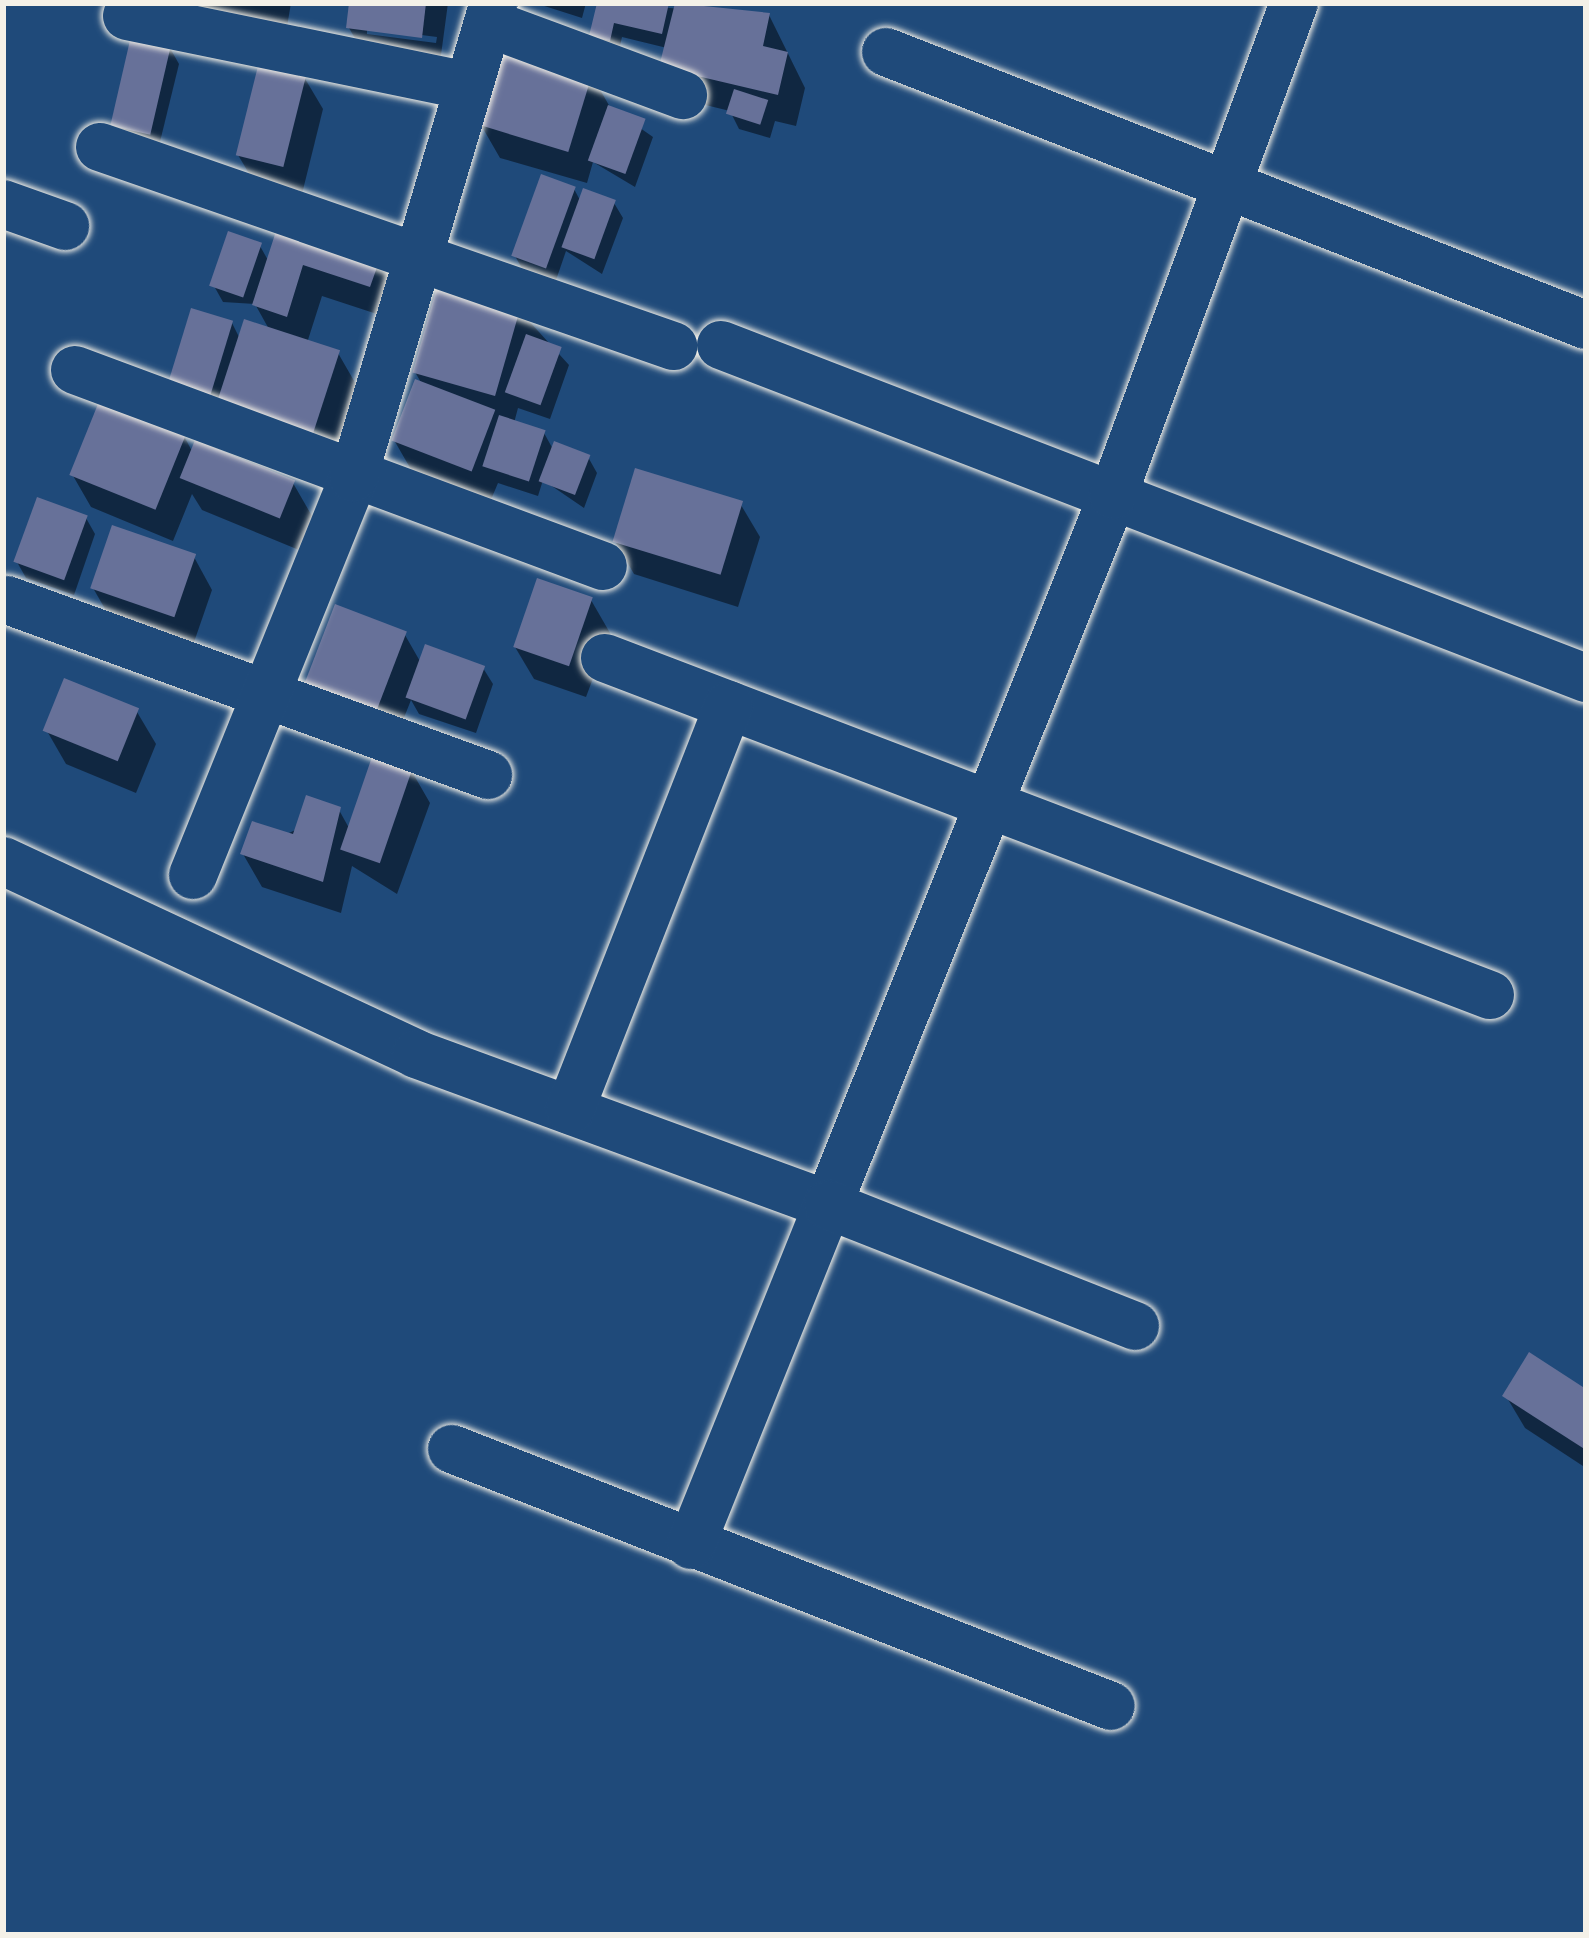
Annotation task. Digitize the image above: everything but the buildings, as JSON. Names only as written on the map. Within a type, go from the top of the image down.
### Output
[{"type":"street","points":[[692,1545],[1113,495],[1222,186],[1294,3]]},
{"type":"street","points":[[193,874],[353,478],[491,13],[683,95]]},
{"type":"street","points":[[127,16],[468,86]]},
{"type":"street","points":[[886,52],[1586,325]]},
{"type":"street","points":[[100,147],[417,252],[673,346]]},
{"type":"street","points":[[3,204],[65,226]]},
{"type":"street","points":[[722,345],[1586,678]]},
{"type":"street","points":[[75,370],[353,478],[603,566]]},
{"type":"street","points":[[7,600],[488,775]]},
{"type":"street","points":[[605,658],[1490,995]]},
{"type":"street","points":[[570,1110],[729,705]]},
{"type":"street","points":[[3,860],[328,1016],[1135,1326]]},
{"type":"street","points":[[452,1449],[1111,1706]]}]
